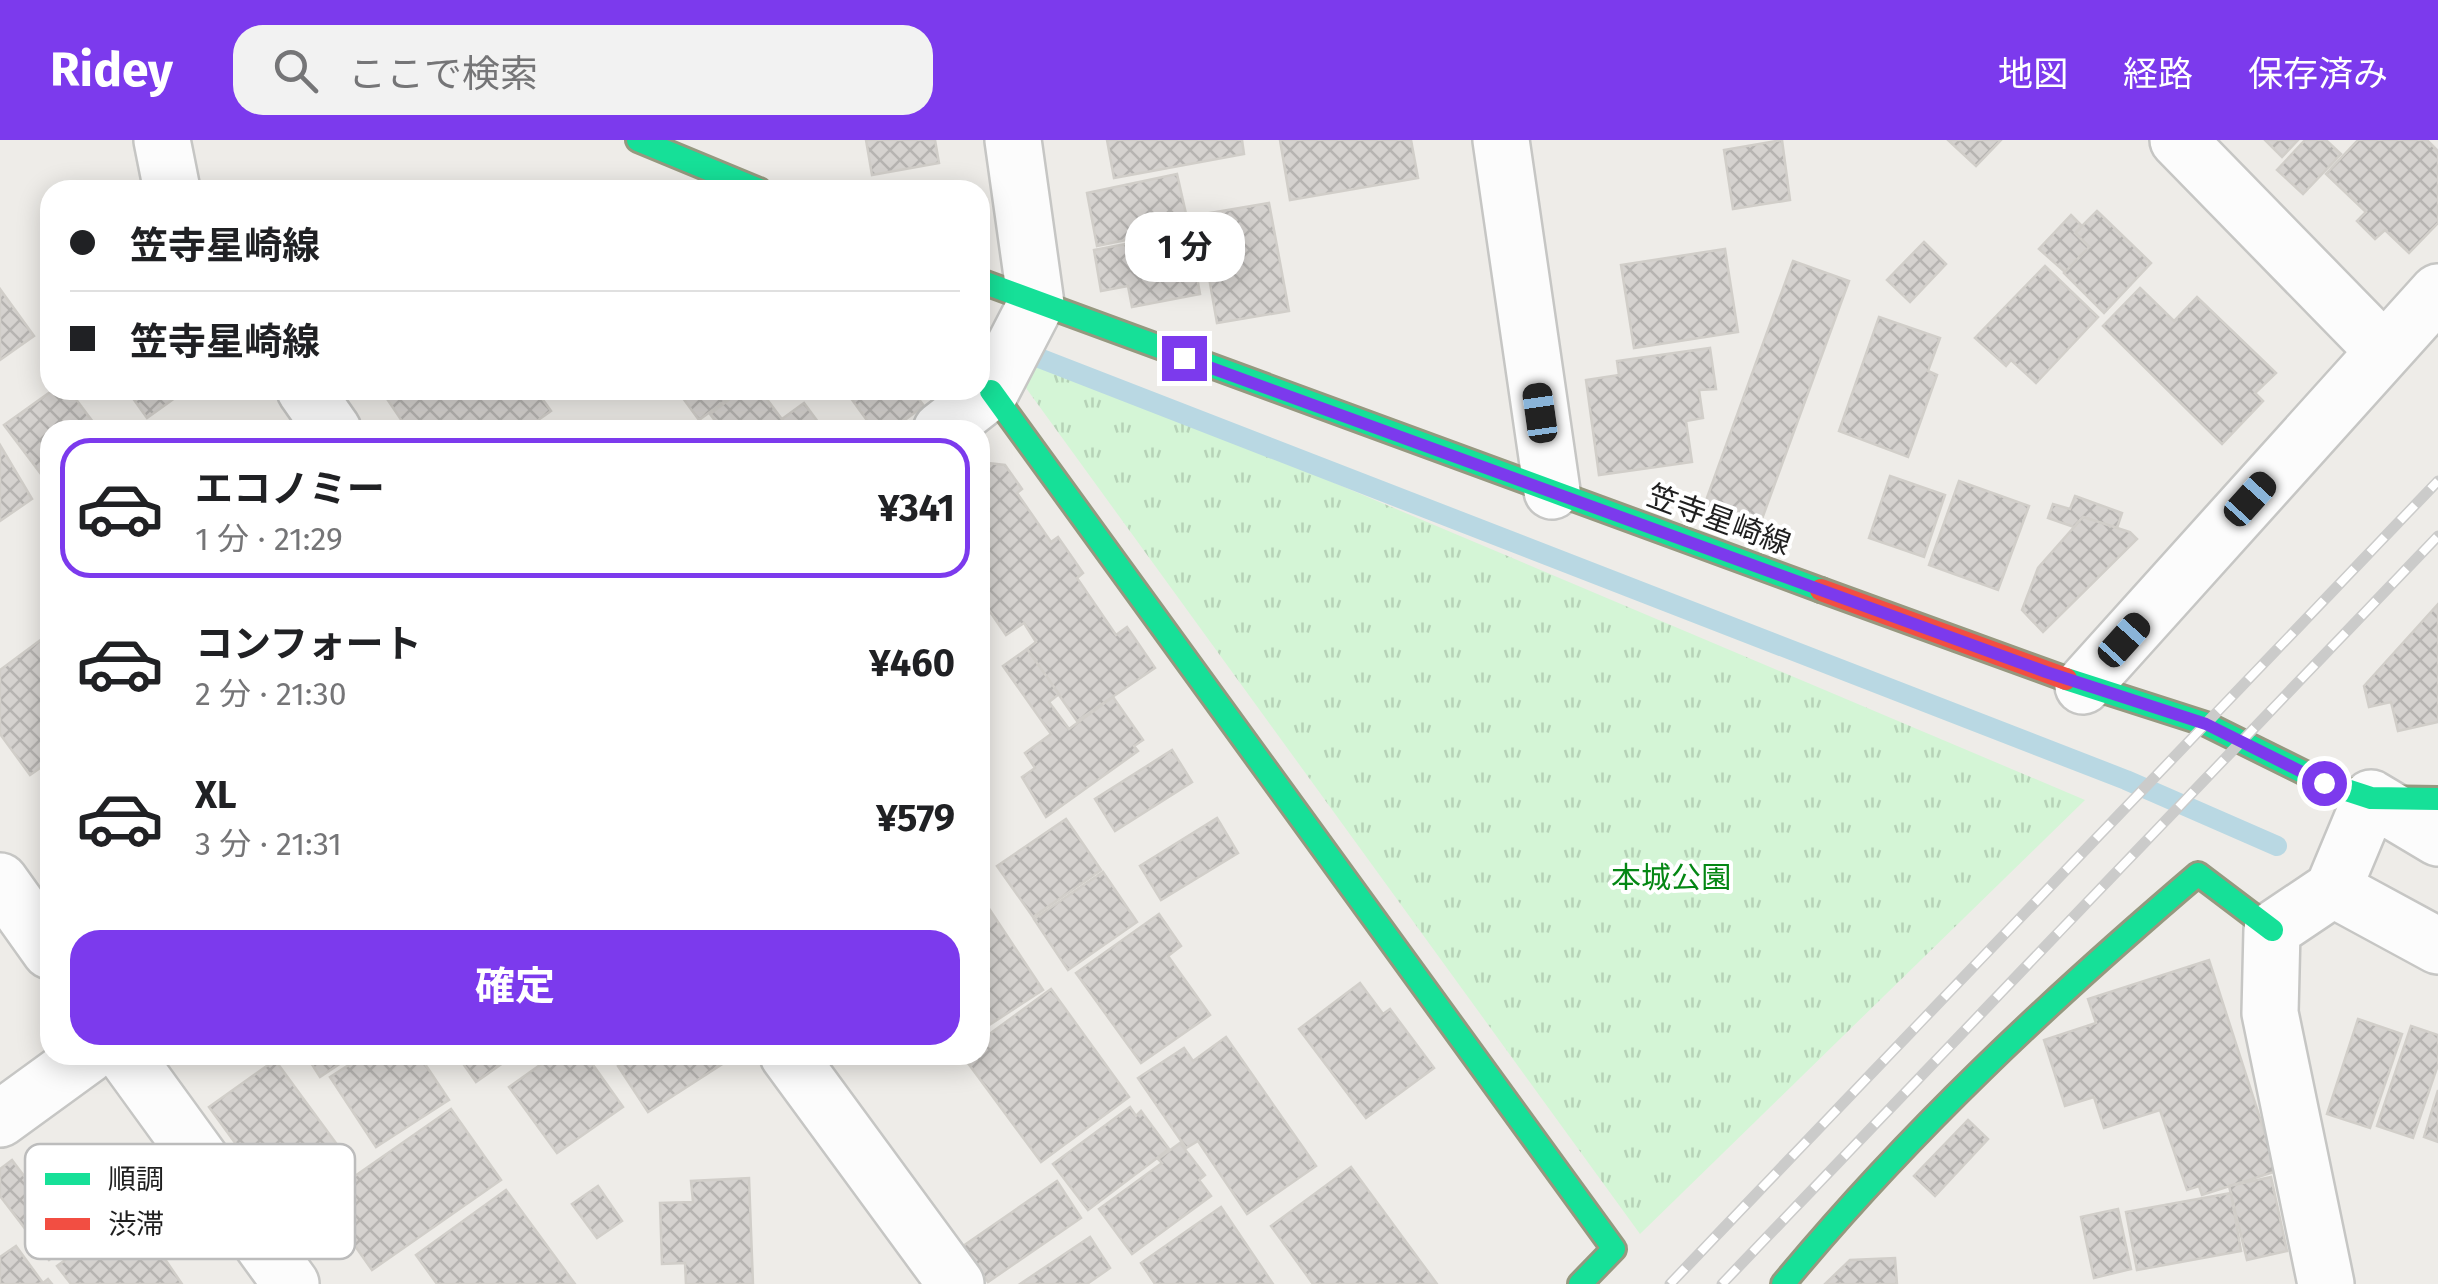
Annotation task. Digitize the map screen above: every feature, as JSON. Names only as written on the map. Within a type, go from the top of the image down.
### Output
[{"type":"street","points":[[162,140],[170,180]]},
{"type":"street","points":[[638,140],[735,180]]},
{"type":"street","points":[[1013,140],[1036,304],[991,391],[1614,1249],[1580,1284]]},
{"type":"street","points":[[1501,140],[1552,492]]},
{"type":"street","points":[[2178,140],[2383,350]]},
{"type":"street","name":"笠寺星崎線","points":[[990,285],[2084,686],[2206,724],[2324,783],[2371,798],[2438,799]]},
{"type":"street","points":[[2084,686],[2438,292]]},
{"type":"street","points":[[954,420],[979,400]]},
{"type":"street","points":[[2272,930],[2333,889],[2371,798],[2438,838]]},
{"type":"street","points":[[1783,1284],[1834,1220],[2058,992],[2198,874],[2272,930]]},
{"type":"street","points":[[0,882],[40,937]]},
{"type":"street","points":[[2333,889],[2438,946]]},
{"type":"street","points":[[2272,930],[2270,1013],[2326,1284]]},
{"type":"street","points":[[0,1120],[74,1065]]},
{"type":"street","points":[[132,1065],[190,1144]]},
{"type":"street","points":[[795,1065],[956,1284]]},
{"type":"street","points":[[273,1259],[291,1284]]},
{"type":"green space","name":"本城公園","points":[[1034,356],[2085,800],[1640,1234],[1026,388]]},
{"type":"building","points":[[866,140],[935,140],[939,163],[872,175]]},
{"type":"building","points":[[1107,140],[1242,140],[1244,154],[1114,178]]},
{"type":"building","points":[[1280,140],[1411,140],[1418,178],[1290,200]]},
{"type":"building","points":[[1782,140],[1790,200],[1733,209],[1724,150]]},
{"type":"building","points":[[1948,140],[2001,140],[1976,166]]},
{"type":"building","points":[[2265,140],[2298,140],[2282,157]]},
{"type":"building","points":[[2305,140],[2326,140],[2341,154],[2303,194],[2277,170]]},
{"type":"building","points":[[2358,140],[2427,140],[2438,151],[2438,223],[2409,253],[2385,230],[2375,239],[2357,221],[2366,212],[2326,174]]},
{"type":"building","points":[[1177,174],[1189,227],[1097,246],[1087,193]]},
{"type":"building","points":[[1269,203],[1289,311],[1217,323],[1198,215]]},
{"type":"building","points":[[2097,211],[2151,263],[2104,313],[2064,273],[2089,247],[2075,233]]},
{"type":"building","points":[[2071,215],[2082,226],[2075,233],[2089,247],[2065,272],[2039,249]]},
{"type":"building","points":[[1189,232],[1200,294],[1132,307],[1128,286],[1101,291],[1094,250]]},
{"type":"building","points":[[1924,242],[1946,264],[1910,302],[1887,280]]},
{"type":"building","points":[[1725,249],[1738,332],[1634,348],[1621,265]]},
{"type":"building","points":[[1793,261],[1849,281],[1755,538],[1700,517]]},
{"type":"building","points":[[2045,266],[2098,317],[2036,383],[2011,360],[2006,366],[1975,338]]},
{"type":"building","points":[[2140,288],[2174,321],[2197,297],[2276,373],[2255,393],[2263,401],[2222,444],[2103,326]]},
{"type":"building","points":[[0,289],[34,336],[0,360]]},
{"type":"building","points":[[1879,317],[1940,338],[1928,371],[1937,375],[1908,457],[1839,431]]},
{"type":"building","points":[[1710,348],[1716,389],[1699,390],[1703,418],[1686,421],[1692,462],[1599,475],[1586,380],[1619,375],[1617,361]]},
{"type":"building","points":[[40,399],[76,400],[92,420],[40,420],[40,473],[4,425]]},
{"type":"building","points":[[134,400],[172,400],[147,418]]},
{"type":"building","points":[[388,400],[543,400],[551,411],[538,420],[401,420]]},
{"type":"building","points":[[684,400],[726,400],[699,420]]},
{"type":"building","points":[[729,400],[768,400],[782,420],[714,420],[710,414]]},
{"type":"building","points":[[852,400],[920,400],[924,406],[905,420],[867,420]]},
{"type":"building","points":[[804,403],[817,420],[783,420]]},
{"type":"building","points":[[0,445],[32,499],[0,521]]},
{"type":"building","points":[[990,463],[1005,465],[1022,489],[1017,493],[1051,542],[1058,537],[1083,573],[1077,578],[1116,635],[1127,627],[1155,668],[1077,721],[1027,649],[1036,642],[1024,623],[1006,635],[990,612]]},
{"type":"building","points":[[1890,476],[1945,495],[1924,557],[1869,538]]},
{"type":"building","points":[[1959,481],[2029,506],[1998,590],[1929,565]]},
{"type":"building","points":[[2075,496],[2122,513],[2117,528],[2083,517],[2074,527],[2048,518],[2053,504],[2070,509]]},
{"type":"building","points":[[2083,517],[2130,532],[2137,539],[2043,632],[2022,610],[2038,568]]},
{"type":"building","points":[[2438,604],[2438,722],[2398,731],[2391,702],[2369,707],[2364,686]]},
{"type":"building","points":[[40,640],[40,768],[30,775],[0,734],[0,670]]},
{"type":"building","points":[[1027,649],[1059,694],[1049,702],[1069,729],[1113,697],[1143,740],[1134,746],[1138,751],[1046,817],[1022,777],[1035,768],[1025,753],[1051,734],[1003,666]]},
{"type":"building","points":[[1172,750],[1192,782],[1115,831],[1095,799]]},
{"type":"building","points":[[1217,818],[1238,853],[1161,900],[1140,866]]},
{"type":"building","points":[[1066,819],[1101,870],[1033,917],[997,866]]},
{"type":"building","points":[[1103,872],[1137,922],[1068,970],[1034,919]]},
{"type":"building","points":[[990,910],[1043,990],[990,1024]]},
{"type":"building","points":[[1159,914],[1181,946],[1168,956],[1210,1015],[1141,1063],[1076,973]]},
{"type":"building","points":[[2209,960],[2277,1171],[2202,1195],[2199,1186],[2187,1190],[2160,1110],[2104,1128],[2094,1097],[2065,1106],[2044,1040],[2096,1023],[2088,999]]},
{"type":"building","points":[[1360,983],[1383,1014],[1390,1009],[1434,1068],[1366,1118],[1299,1029]]},
{"type":"building","points":[[1051,989],[1129,1097],[1041,1162],[969,1065],[990,1065],[990,1034]]},
{"type":"building","points":[[2358,1019],[2402,1034],[2370,1128],[2327,1114]]},
{"type":"building","points":[[2411,1026],[2438,1035],[2438,1065],[2413,1138],[2377,1126]]},
{"type":"building","points":[[1226,1037],[1316,1166],[1247,1214],[1198,1141],[1186,1148],[1138,1078],[1184,1048],[1193,1061]]},
{"type":"building","points":[[268,1065],[279,1065],[337,1144],[236,1144],[209,1107]]},
{"type":"building","points":[[312,1065],[338,1065],[320,1077]]},
{"type":"building","points":[[349,1065],[426,1065],[449,1100],[376,1147],[330,1077]]},
{"type":"building","points":[[464,1065],[500,1065],[476,1082]]},
{"type":"building","points":[[540,1065],[593,1065],[623,1107],[557,1153],[509,1087]]},
{"type":"building","points":[[620,1065],[721,1065],[648,1112]]},
{"type":"building","points":[[2438,1090],[2438,1142],[2424,1137]]},
{"type":"building","points":[[1130,1107],[1136,1116],[1141,1111],[1169,1149],[1088,1210],[1053,1164]]},
{"type":"building","points":[[451,1109],[501,1180],[372,1270],[355,1246],[355,1176]]},
{"type":"building","points":[[1968,1120],[1988,1139],[1935,1196],[1914,1176]]},
{"type":"building","points":[[1180,1143],[1205,1175],[1199,1180],[1211,1196],[1132,1254],[1099,1209],[1162,1163],[1158,1159]]},
{"type":"building","points":[[12,1160],[25,1177],[25,1229],[0,1196],[0,1169]]},
{"type":"building","points":[[1351,1167],[1437,1284],[1313,1284],[1271,1226]]},
{"type":"building","points":[[2271,1177],[2287,1251],[2247,1260],[2229,1186]]},
{"type":"building","points":[[749,1178],[753,1284],[686,1284],[685,1263],[662,1264],[660,1203],[693,1202],[691,1181]]},
{"type":"building","points":[[1057,1181],[1081,1218],[988,1282],[963,1246]]},
{"type":"building","points":[[598,1186],[622,1221],[597,1238],[572,1204]]},
{"type":"building","points":[[506,1190],[575,1284],[437,1284],[416,1255]]},
{"type":"building","points":[[2231,1193],[2241,1251],[2137,1270],[2126,1212]]},
{"type":"building","points":[[1221,1207],[1273,1284],[1155,1284],[1141,1263]]},
{"type":"building","points":[[2118,1209],[2131,1269],[2094,1278],[2081,1217]]},
{"type":"building","points":[[1090,1237],[1110,1268],[1087,1284],[1020,1284]]},
{"type":"building","points":[[16,1246],[43,1283],[48,1279],[52,1284],[0,1284],[0,1257]]},
{"type":"building","points":[[1895,1258],[1897,1284],[1825,1284],[1850,1260]]},
{"type":"building","points":[[67,1259],[165,1259],[182,1284],[71,1284],[57,1266]]},
{"type":"waterway","points":[[1034,356],[2126,780],[2277,846]]},
{"type":"railway","points":[[1670,1284],[2438,481]]},
{"type":"railway","points":[[1722,1284],[2438,536]]},
{"type":"traffic: fast","points":[[638,140],[735,180]]},
{"type":"traffic: fast","points":[[990,285],[1821,590]]},
{"type":"traffic: fast","points":[[991,391],[1614,1249],[1580,1284]]},
{"type":"traffic: fast","points":[[2066,679],[2206,724],[2325,783],[2371,798],[2438,799]]},
{"type":"traffic: fast","points":[[1783,1284],[1930,1121],[2088,970],[2198,874],[2272,930]]},
{"type":"traffic: jam","points":[[1821,590],[2066,679]]},
{"type":"route","points":[[1184,358],[2084,686],[2206,724],[2324,783]]}]
